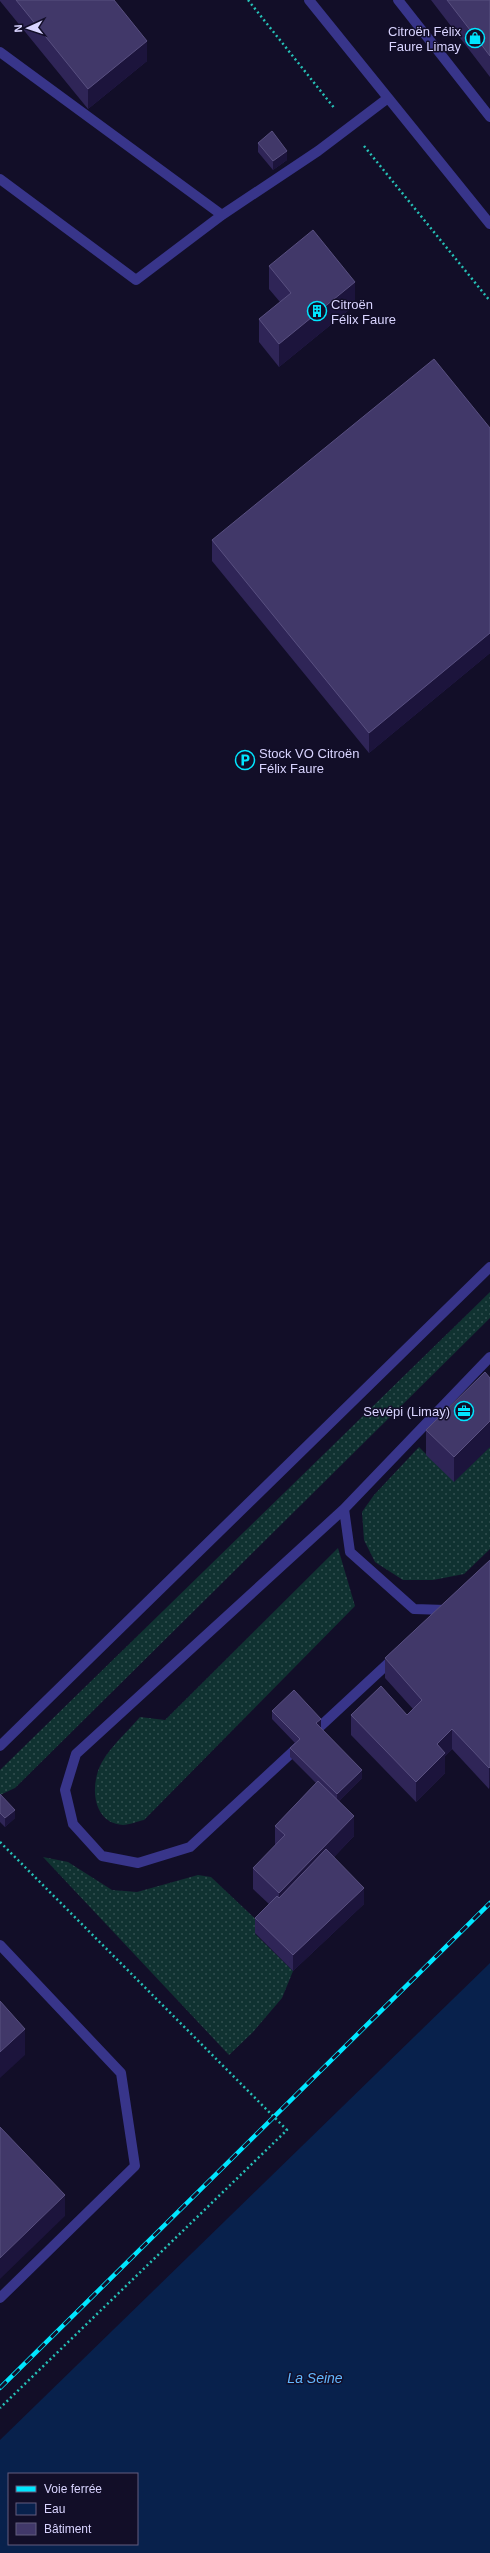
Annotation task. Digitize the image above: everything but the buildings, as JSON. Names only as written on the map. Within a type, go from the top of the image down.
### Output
[{"type":"lane","points":[[309,0],[490,224]]},
{"type":"lane","points":[[398,0],[490,118]]},
{"type":"lane","points":[[0,52],[222,215]]},
{"type":"lane","points":[[0,179],[136,280],[222,215],[349,127],[388,98]]},
{"type":"lane","points":[[0,1746],[490,1267]]},
{"type":"lane","points":[[405,1648],[190,1847],[138,1863],[102,1856],[73,1824],[64,1790],[76,1754],[344,1509],[490,1357]]},
{"type":"lane","points":[[344,1509],[350,1552],[414,1608],[446,1610]]},
{"type":"lane","points":[[434,1621],[457,1599]]},
{"type":"lane","points":[[0,1945],[121,2073],[134,2166],[0,2298]]},
{"type":"path","points":[[248,0],[490,301]]},
{"type":"green space","points":[[490,1292],[490,1318],[15,1788],[0,1795],[0,1770]]},
{"type":"green space","points":[[419,1447],[431,1459],[490,1447],[490,1549],[464,1574],[433,1580],[403,1580],[375,1562],[364,1540],[362,1512],[374,1495]]},
{"type":"green space","points":[[338,1548],[355,1606],[144,1820],[123,1825],[112,1823],[99,1810],[95,1791],[98,1771],[102,1762],[115,1744],[140,1717],[165,1720]]},
{"type":"green space","points":[[43,1857],[68,1862],[112,1890],[137,1892],[198,1875],[211,1877],[263,1926],[255,1934],[293,1971],[282,1998],[253,2032],[229,2055]]},
{"type":"water","name":"La Seine","points":[[490,1963],[490,2553],[0,2553],[0,2440]]},
{"type":"railway","points":[[0,2388],[490,1903]]},
{"type":"place","name":"Citroën Félix Faure Limay","points":[[475,38]]},
{"type":"place","name":"Citroën Félix Faure","points":[[317,311]]},
{"type":"place","name":"Stock VO Citroën Félix Faure","points":[[245,760]]},
{"type":"place","name":"Sevépi (Limay)","points":[[464,1411]]}]
